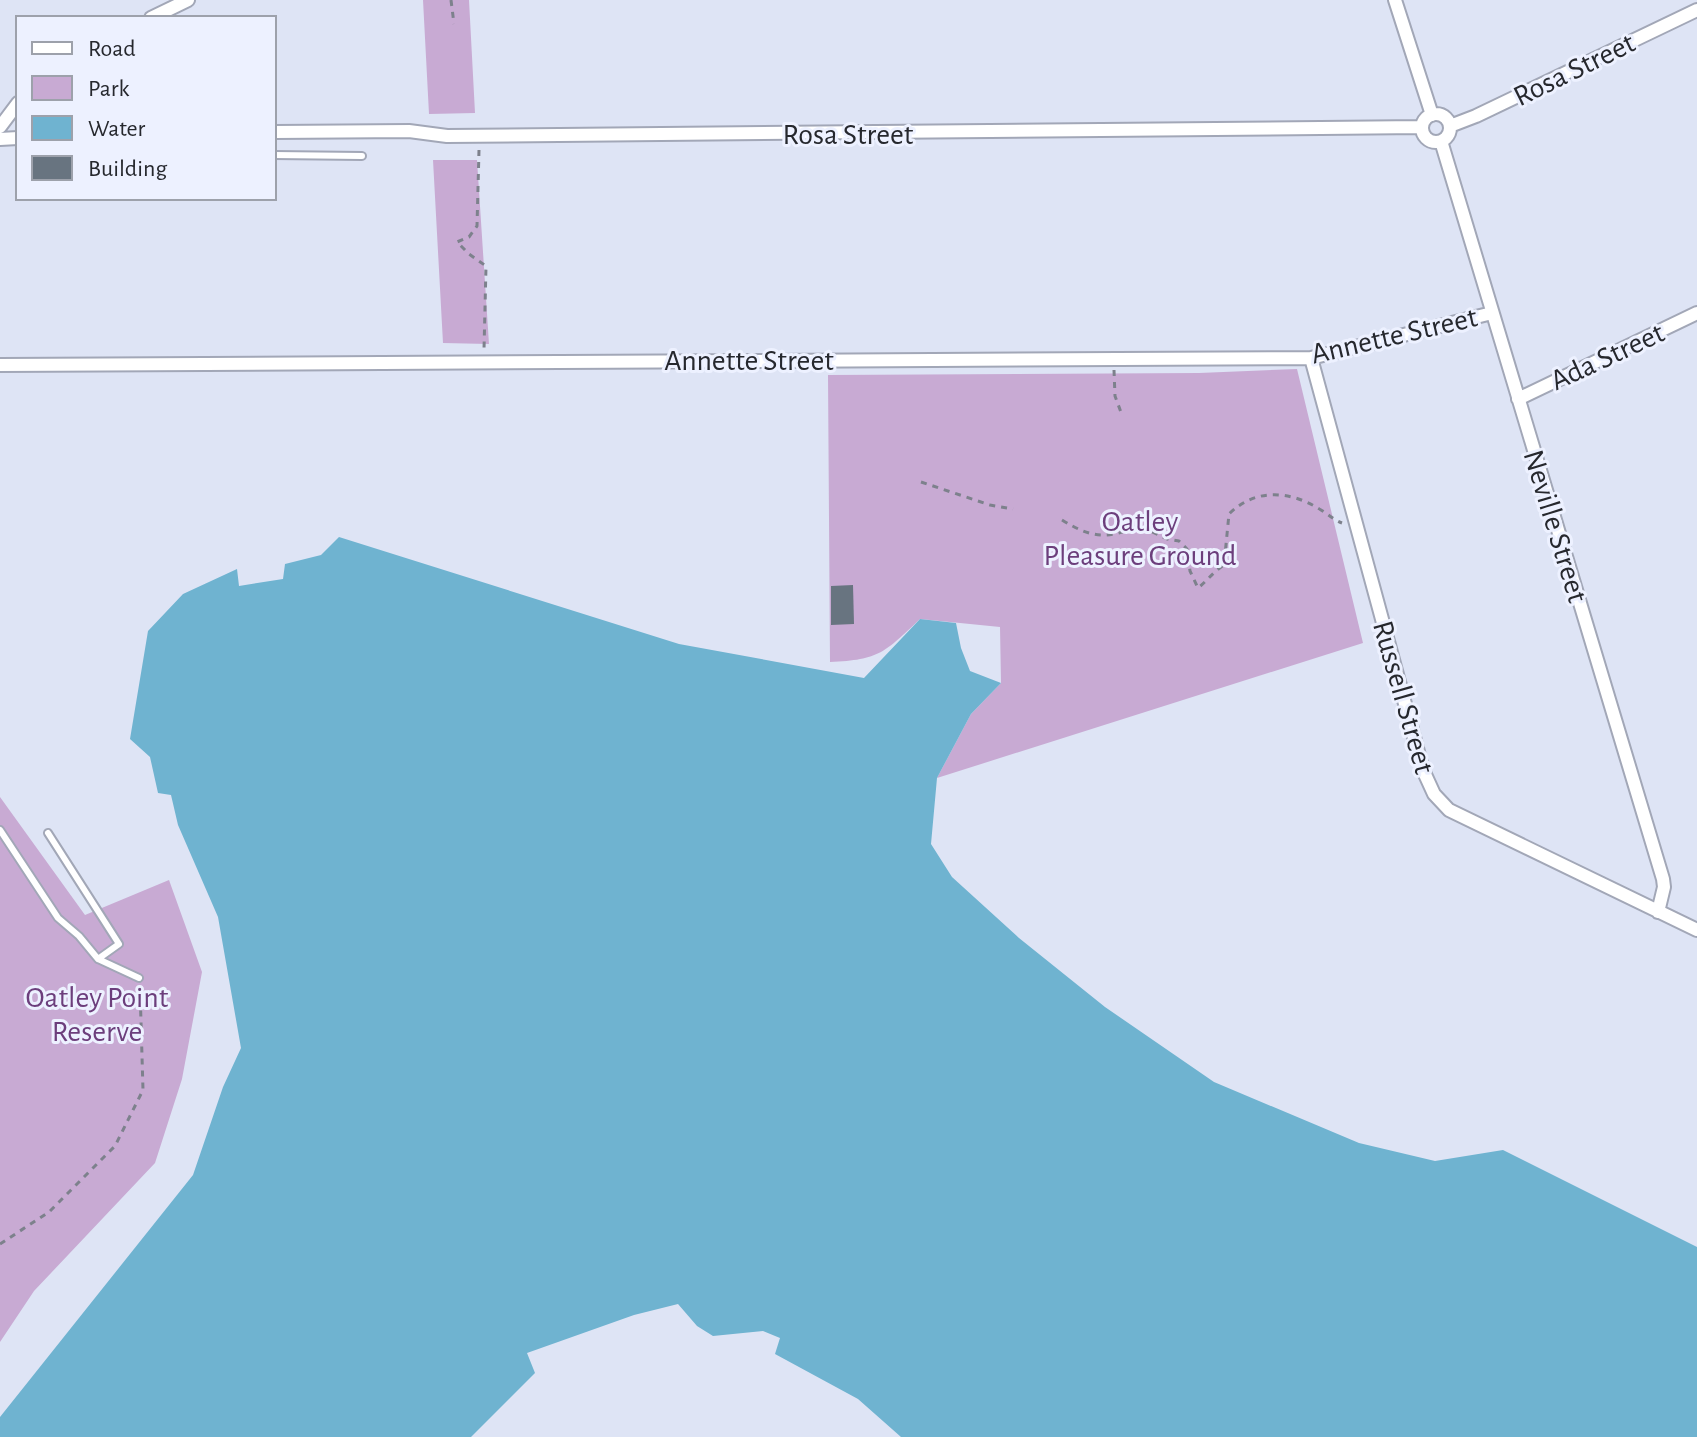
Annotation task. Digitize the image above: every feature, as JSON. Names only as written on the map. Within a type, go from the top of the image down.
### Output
[{"type":"street","points":[[155,16],[188,0]]},
{"type":"street","points":[[1395,0],[1432,115]]},
{"type":"street","name":"Rosa Street","points":[[1450,126],[1697,10]]},
{"type":"street","points":[[0,127],[16,106]]},
{"type":"street","points":[[1432,115],[1443,116],[1450,126],[1448,135],[1441,141],[1428,139],[1422,127],[1432,115]]},
{"type":"street","name":"Rosa Street","points":[[276,132],[409,131],[447,136],[1422,127]]},
{"type":"street","name":"Neville Street","points":[[1441,141],[1663,879],[1658,912]]},
{"type":"street","name":"Annette Street","points":[[0,365],[1311,358],[1492,313]]},
{"type":"street","name":"Ada Street","points":[[1518,399],[1697,313]]},
{"type":"street","name":"Russell Street","points":[[1311,358],[1423,770],[1434,794],[1449,810],[1697,930]]},
{"type":"lane","points":[[276,155],[362,156]]},
{"type":"lane","points":[[0,830],[58,918],[79,936],[98,959],[139,978]]},
{"type":"lane","points":[[48,833],[119,944],[98,959]]},
{"type":"path","points":[[451,0],[454,24]]},
{"type":"path","points":[[478,135],[477,226],[469,237],[457,242],[486,266],[483,362]]},
{"type":"path","points":[[1113,358],[1115,396],[1122,415]]},
{"type":"path","points":[[921,482],[952,494],[1013,509]]},
{"type":"path","points":[[1062,520],[1077,529],[1101,536],[1113,537],[1140,526],[1167,539],[1179,541],[1187,549],[1190,571],[1198,588],[1210,574],[1224,565],[1229,514],[1242,502],[1256,496],[1279,495],[1304,502],[1331,519],[1357,529]]},
{"type":"path","points":[[0,1244],[49,1212],[115,1146],[143,1090],[139,978]]},
{"type":"green space","points":[[423,0],[469,0],[475,113],[429,114]]},
{"type":"green space","points":[[433,160],[477,160],[489,344],[443,343]]},
{"type":"green space","name":"Oatley Pleasure Ground","points":[[1297,369],[1363,643],[937,778],[971,714],[1001,683],[1000,627],[920,619],[881,652],[860,659],[830,662],[828,375],[1199,373]]},
{"type":"green space","name":"Oatley Point Reserve","points":[[0,797],[85,915],[169,880],[202,972],[182,1079],[155,1163],[34,1291],[0,1342]]},
{"type":"water","points":[[339,537],[679,644],[864,678],[920,619],[956,623],[970,671],[1001,683],[971,714],[937,778],[931,844],[952,877],[1019,938],[1105,1007],[1214,1082],[1359,1143],[1435,1161],[1503,1150],[1697,1247],[1697,1437],[901,1437],[858,1399],[775,1354],[780,1338],[763,1331],[713,1336],[697,1326],[678,1304],[634,1315],[527,1353],[535,1373],[471,1437],[0,1437],[0,1417],[193,1175],[223,1087],[241,1048],[218,917],[178,825],[171,795],[158,793],[150,757],[130,739],[148,631],[183,594],[237,569],[239,586],[283,579],[285,564],[321,555]]},
{"type":"building","points":[[853,585],[854,624],[831,625],[831,586]]}]
